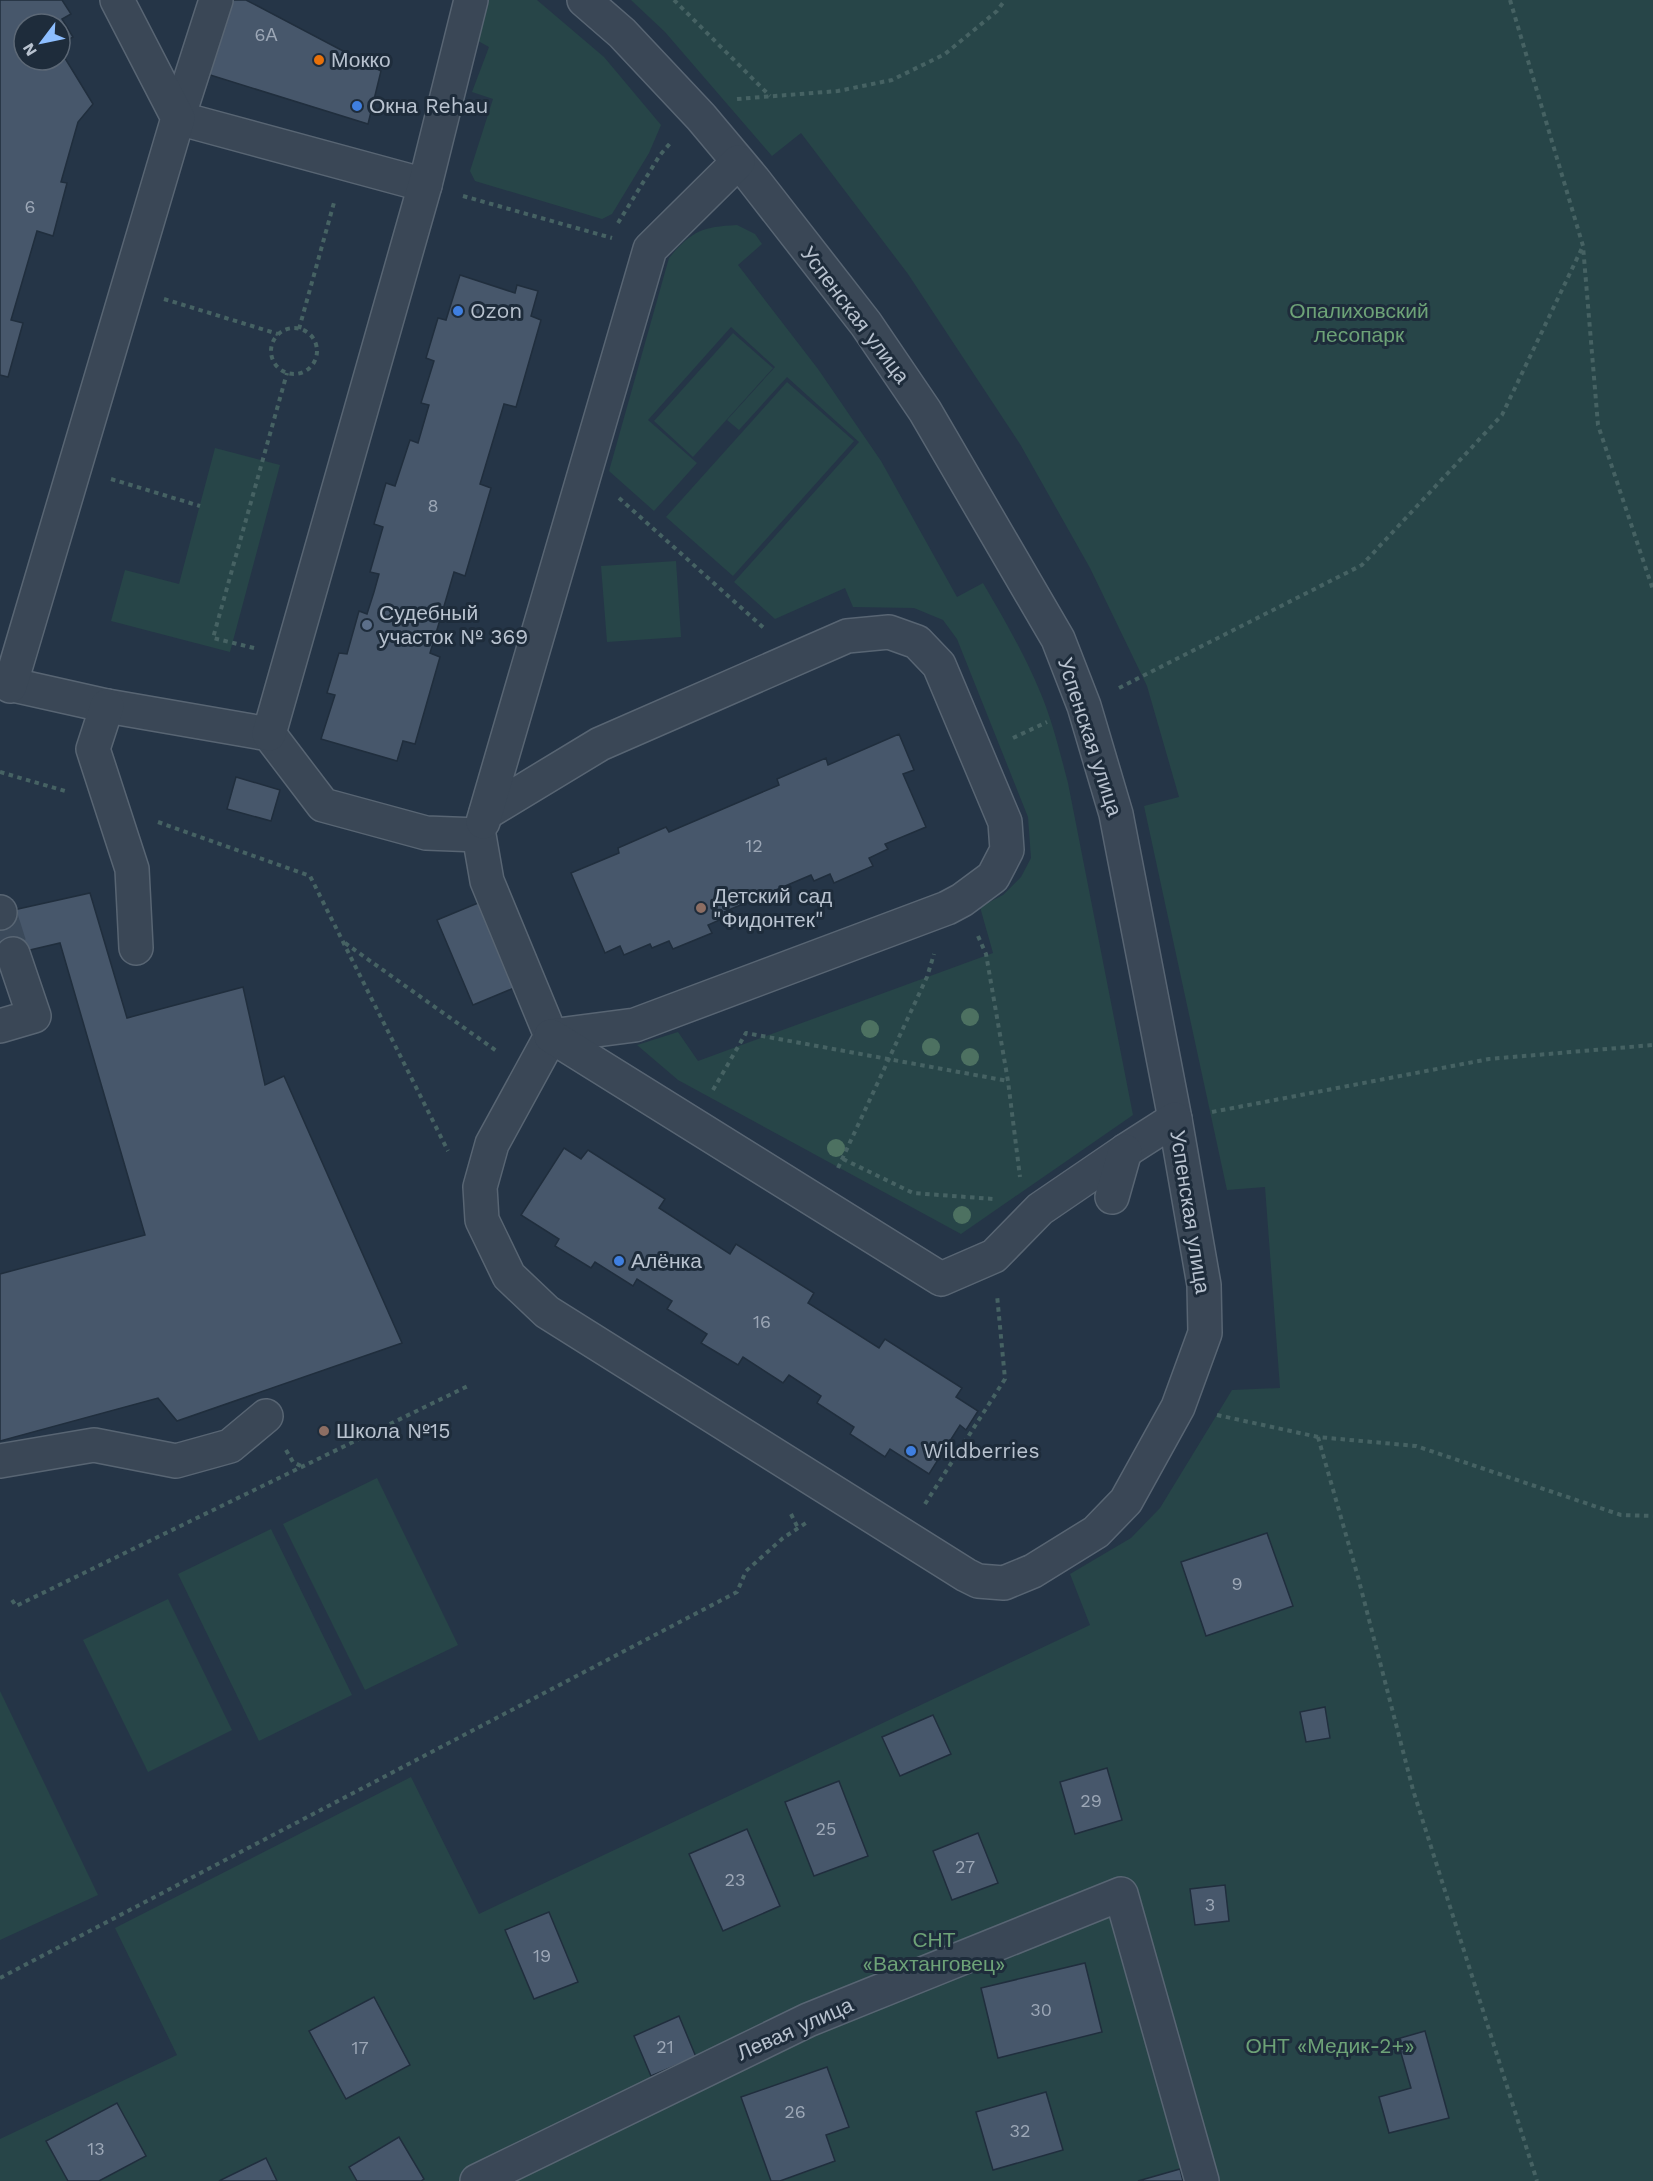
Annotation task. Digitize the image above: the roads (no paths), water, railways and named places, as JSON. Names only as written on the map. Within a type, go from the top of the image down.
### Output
[{"type":"street","points":[[117,0],[178,118],[425,185]]},
{"type":"street","points":[[216,0],[178,118],[74,468],[5,684],[107,706],[269,734],[323,805],[426,833],[483,824],[600,744],[847,636],[889,632],[917,642],[939,665],[1005,822],[1007,850],[993,877],[954,904],[635,1025],[551,1036]]},
{"type":"street","points":[[269,734],[425,185],[471,0]]},
{"type":"street","name":"Успенская улица","points":[[551,1036],[492,1144],[480,1187],[482,1220],[509,1276],[547,1312],[842,1499],[978,1581],[1004,1583],[1033,1571],[1096,1532],[1126,1501],[1178,1407],[1205,1334],[1204,1285],[1175,1119],[1116,814],[1084,706],[1058,639],[926,411],[866,324],[738,162],[677,91],[622,33],[584,0]]},
{"type":"street","points":[[738,162],[650,249],[483,824],[487,881],[551,1036],[941,1279],[994,1256],[1040,1209],[1175,1119]]},
{"type":"street","points":[[107,706],[93,749],[132,869],[136,948]]},
{"type":"street","points":[[0,1026],[34,1016],[14,954]]},
{"type":"street","points":[[1112,1197],[1125,1151]]},
{"type":"street","points":[[0,1461],[94,1445],[176,1461],[230,1446],[266,1416]]},
{"type":"street","name":"Левая улица","points":[[477,2181],[808,2020],[1121,1894],[1202,2181]]},
{"type":"tunnel","points":[[0,913],[13,954]]},
{"type":"place","name":"Мокко","points":[[319,60]]},
{"type":"place","name":"Окна Rehau","points":[[357,106]]},
{"type":"place","name":"Ozon","points":[[458,311]]},
{"type":"place","name":"Судебный участок № 369","points":[[367,625]]},
{"type":"place","name":"Детский сад \"Фидонтек\"","points":[[701,908]]},
{"type":"place","name":"Алёнка","points":[[619,1261]]},
{"type":"place","name":"Школа №15","points":[[324,1431]]},
{"type":"place","name":"Wildberries","points":[[911,1451]]},
{"type":"park label","name":"Опалиховский лесопарк","points":[[1359,323]]},
{"type":"park label","name":"СНТ «Вахтанговец»","points":[[934,1952]]},
{"type":"park label","name":"ОНТ «Медик-2+»","points":[[1330,2046]]}]
